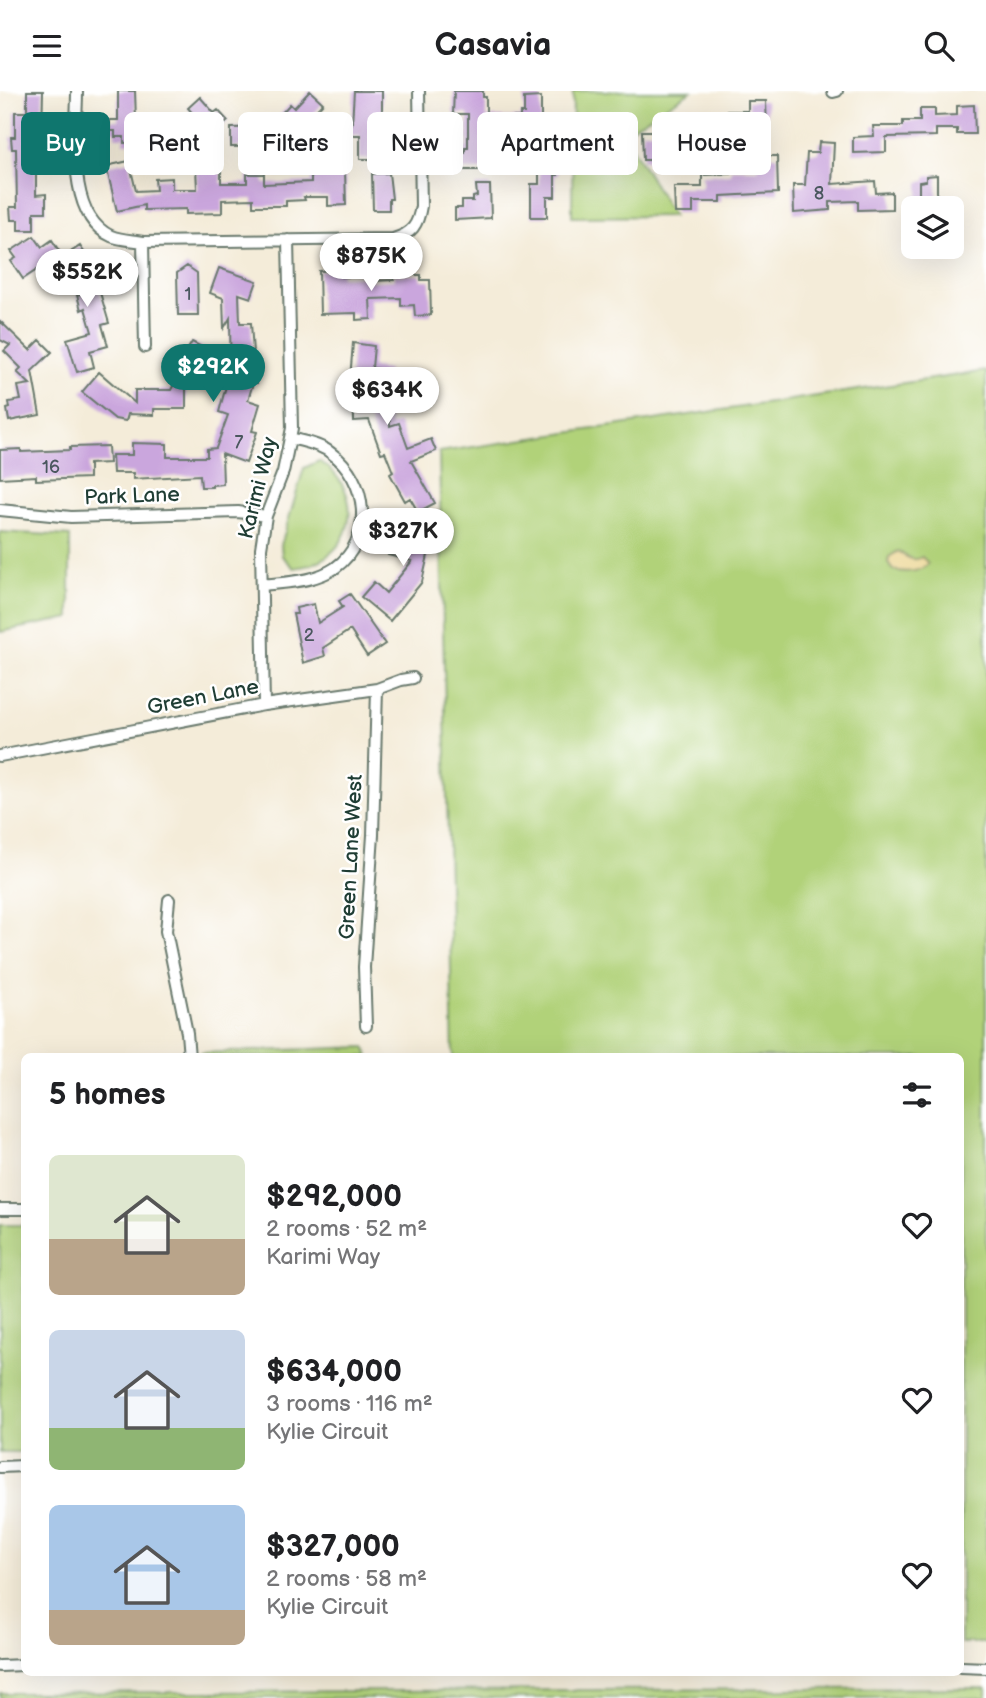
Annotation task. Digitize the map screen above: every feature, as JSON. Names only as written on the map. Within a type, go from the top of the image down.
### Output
[{"type":"street","points":[[77,91],[78,182],[83,203],[94,222],[110,235],[143,242],[393,239],[411,231],[418,223],[421,206],[419,91]]},
{"type":"street","name":"Karimi Way","points":[[264,705],[261,548],[266,516],[283,472],[291,438],[293,414],[288,240]]},
{"type":"street","points":[[143,242],[145,347]]},
{"type":"street","points":[[263,585],[315,577],[334,569],[348,554],[360,529],[360,493],[348,469],[327,450],[291,438]]},
{"type":"street","name":"Park Lane","points":[[0,510],[71,517],[238,512],[266,516]]},
{"type":"street","name":"Green Lane","points":[[0,756],[264,705],[377,689],[413,678]]},
{"type":"street","name":"Green Lane West","points":[[366,1026],[364,967],[373,835],[377,689]]},
{"type":"street","points":[[169,900],[166,932],[187,1033],[188,1053]]},
{"type":"street","points":[[0,1209],[21,1209]]},
{"type":"street","points":[[0,1467],[21,1466]]},
{"type":"street","points":[[0,1666],[21,1665]]},
{"type":"street","points":[[964,1667],[986,1668]]},
{"type":"green space","points":[[573,91],[691,91],[658,112],[652,112],[652,115],[638,124],[638,112],[573,112]]},
{"type":"green space","points":[[638,157],[673,216],[572,217],[572,175],[638,175]]},
{"type":"green space","points":[[986,371],[986,1643],[964,1643],[964,1053],[453,1053],[439,452]]},
{"type":"green space","points":[[319,461],[335,474],[345,490],[349,507],[348,524],[342,540],[330,554],[314,563],[294,568],[282,556],[281,545],[304,468]]},
{"type":"green space","points":[[0,532],[70,536],[70,618],[0,632]]},
{"type":"green space","points":[[365,1047],[367,1053],[201,1053]]},
{"type":"green space","points":[[0,1225],[21,1225],[21,1452],[0,1452]]},
{"type":"green space","points":[[986,1688],[986,1698],[0,1698],[0,1693]]},
{"type":"sand","points":[[898,551],[912,559],[922,557],[928,563],[921,569],[912,571],[893,570],[888,563],[889,557]]},
{"type":"building","points":[[27,91],[43,91],[43,112],[27,112]]},
{"type":"building","points":[[118,91],[135,91],[136,112],[124,112],[124,137],[115,137],[115,131],[110,131],[110,120],[118,120]]},
{"type":"building","points":[[310,91],[323,103],[315,112],[283,112],[290,104],[294,108]]},
{"type":"building","points":[[354,91],[382,91],[382,112],[367,112],[367,159],[360,159],[360,135],[353,135]]},
{"type":"building","points":[[454,91],[483,91],[483,97],[486,97],[486,112],[477,112],[477,170],[463,170],[463,152],[465,147],[468,147],[468,114],[453,112]]},
{"type":"building","points":[[200,97],[213,112],[192,112],[188,108]]},
{"type":"building","points":[[541,97],[541,112],[524,112],[524,98]]},
{"type":"building","points":[[748,101],[766,101],[766,112],[720,112],[720,111],[748,111]]},
{"type":"building","points":[[974,105],[975,134],[957,134],[957,129],[936,129],[936,136],[886,137],[886,152],[853,153],[853,137],[874,136],[873,126],[903,126],[903,121],[920,121],[920,109],[935,109],[935,116],[957,115],[957,106]]},
{"type":"building","points":[[15,112],[21,112],[21,175],[36,175],[36,195],[46,194],[46,212],[34,212],[34,230],[18,230],[18,220],[11,220],[10,207],[17,207],[16,149],[12,149],[11,137],[15,137]]},
{"type":"building","points":[[231,128],[238,128],[238,147],[231,147]]},
{"type":"building","points":[[642,131],[652,131],[652,160],[643,160]]},
{"type":"building","points":[[819,142],[834,143],[832,184],[875,181],[876,193],[892,192],[892,209],[858,210],[858,201],[830,202],[830,210],[794,213],[793,185],[805,185],[807,153],[818,153]]},
{"type":"building","points":[[771,156],[777,156],[778,193],[721,196],[721,202],[693,202],[693,213],[675,213],[674,187],[702,187],[702,175],[771,175]]},
{"type":"building","points":[[124,162],[124,175],[132,175],[136,191],[156,190],[155,179],[172,178],[172,189],[197,189],[196,175],[221,175],[221,183],[247,183],[247,175],[264,175],[264,184],[311,182],[311,175],[345,175],[346,205],[328,206],[328,197],[304,197],[305,200],[286,201],[286,206],[253,206],[253,199],[222,200],[222,213],[186,214],[186,209],[144,210],[144,205],[117,211],[108,175],[110,165]]},
{"type":"building","points":[[372,175],[389,175],[392,199],[389,199],[389,210],[373,210]]},
{"type":"building","points":[[539,175],[555,175],[555,197],[547,197],[547,217],[531,217],[531,184],[539,184]]},
{"type":"building","points":[[937,175],[937,196],[914,196],[919,195],[919,182],[926,181],[926,176]]},
{"type":"building","points":[[476,185],[490,185],[491,218],[455,220],[455,208],[462,208],[462,201],[473,201],[473,197],[477,196]]},
{"type":"building","points":[[34,236],[42,247],[52,240],[61,254],[23,279],[11,261],[16,258],[11,251]]},
{"type":"building","points":[[80,246],[100,276],[96,279],[109,323],[102,325],[108,346],[90,351],[94,367],[77,372],[67,339],[92,332],[85,308],[81,310],[77,295],[83,293],[60,259]]},
{"type":"building","points":[[187,266],[197,273],[198,315],[178,315],[177,273]]},
{"type":"building","points":[[219,268],[257,281],[251,298],[239,294],[240,323],[251,323],[256,368],[257,383],[253,383],[248,400],[260,404],[252,431],[257,432],[246,463],[222,454],[223,484],[212,487],[201,487],[200,475],[133,479],[133,473],[113,473],[112,455],[132,455],[132,443],[167,444],[167,457],[207,457],[207,449],[216,448],[228,415],[219,412],[226,386],[231,387],[230,318],[224,328],[223,298],[210,293]]},
{"type":"building","points":[[341,270],[341,277],[371,276],[371,281],[394,280],[394,275],[421,275],[421,280],[430,280],[431,315],[415,316],[414,305],[401,306],[401,298],[370,299],[371,319],[356,320],[356,313],[320,314],[319,271]]},
{"type":"building","points":[[0,321],[30,350],[40,340],[52,352],[32,371],[40,415],[9,421],[9,402],[21,400],[18,386],[30,384],[17,372],[21,368],[4,351],[10,345],[0,340]]},
{"type":"building","points":[[192,342],[211,352],[193,387],[186,384],[186,409],[154,409],[154,415],[128,414],[126,421],[115,419],[82,392],[99,372],[135,403],[135,390],[171,390],[190,354],[186,352]]},
{"type":"building","points":[[353,343],[374,346],[372,368],[388,370],[385,396],[388,396],[390,426],[399,423],[408,448],[431,439],[436,451],[411,461],[435,503],[418,512],[410,498],[405,501],[390,474],[393,472],[385,452],[381,453],[369,420],[354,421],[353,379],[350,379]]},
{"type":"building","points":[[108,446],[109,463],[89,464],[89,478],[0,478],[0,450],[21,449],[21,452]]},
{"type":"building","points":[[396,520],[434,528],[422,582],[390,621],[361,597],[374,582],[386,593],[412,561],[388,555]]},
{"type":"building","points":[[350,594],[385,644],[367,656],[350,630],[323,648],[325,656],[303,663],[293,614],[297,614],[296,608],[314,604],[318,623],[343,607],[339,601]]}]
